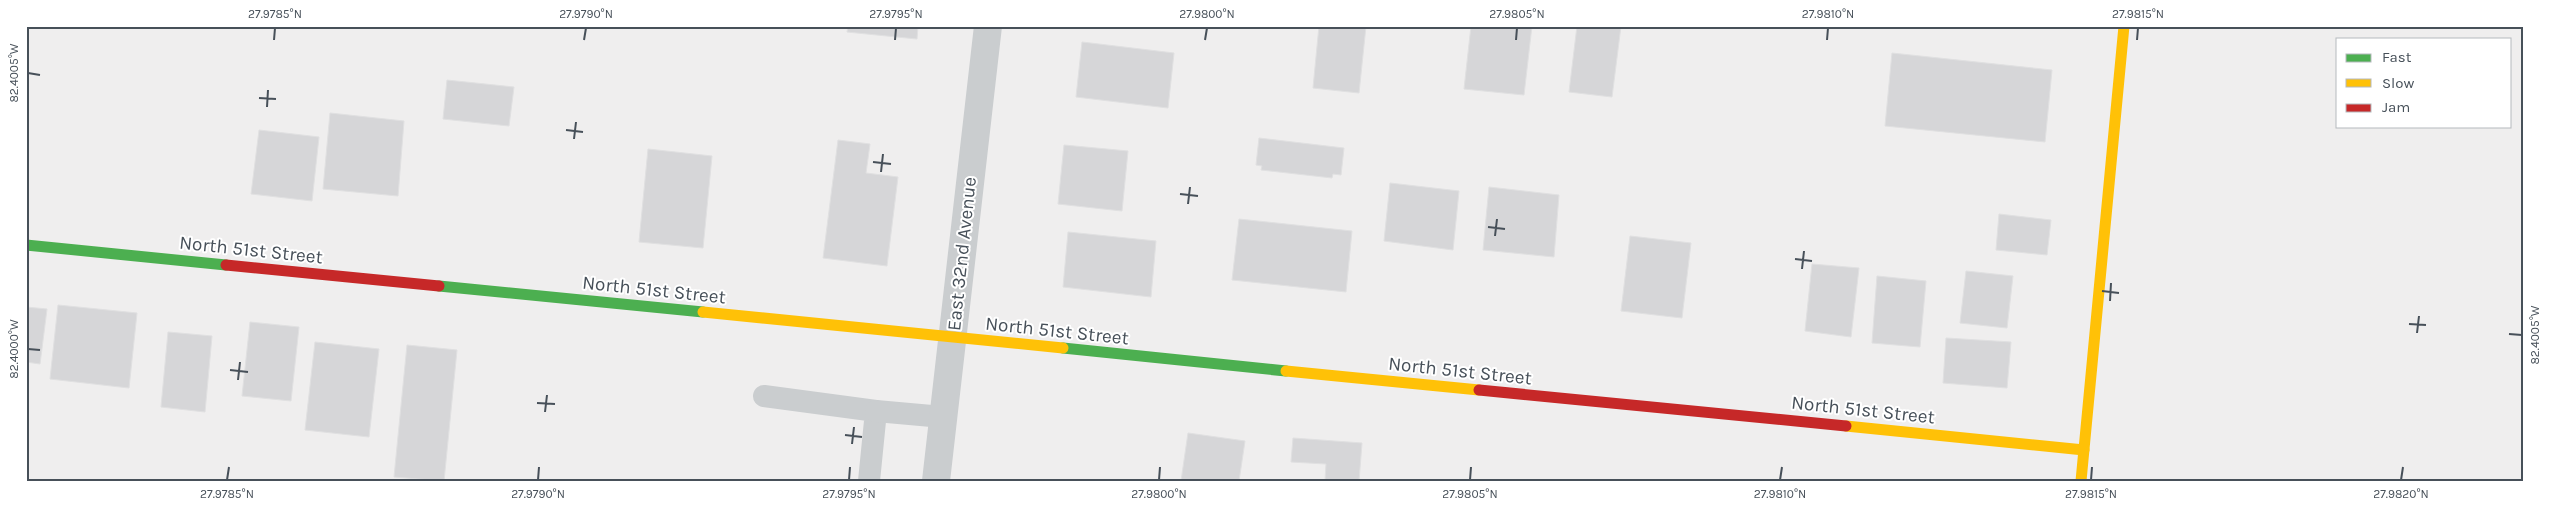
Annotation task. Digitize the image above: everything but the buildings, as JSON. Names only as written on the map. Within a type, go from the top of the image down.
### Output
[{"type":"street","name":"East 32nd Avenue","points":[[936,481],[988,26]]},
{"type":"street","points":[[2081,481],[2124,26]]},
{"type":"street","name":"North 51st Street","points":[[26,245],[2084,450]]},
{"type":"lane","points":[[764,396],[876,411],[943,417]]},
{"type":"lane","points":[[869,481],[876,411]]},
{"type":"traffic: fast","points":[[26,245],[226,265]]},
{"type":"traffic: fast","points":[[439,286],[703,312]]},
{"type":"traffic: fast","points":[[1063,348],[1286,371]]},
{"type":"traffic: slow","points":[[2081,481],[2124,26]]},
{"type":"traffic: slow","points":[[703,312],[1063,348]]},
{"type":"traffic: slow","points":[[1286,371],[1479,390]]},
{"type":"traffic: slow","points":[[1846,426],[2084,450]]},
{"type":"traffic: jam","points":[[226,265],[439,286]]},
{"type":"traffic: jam","points":[[1479,390],[1846,426]]}]
